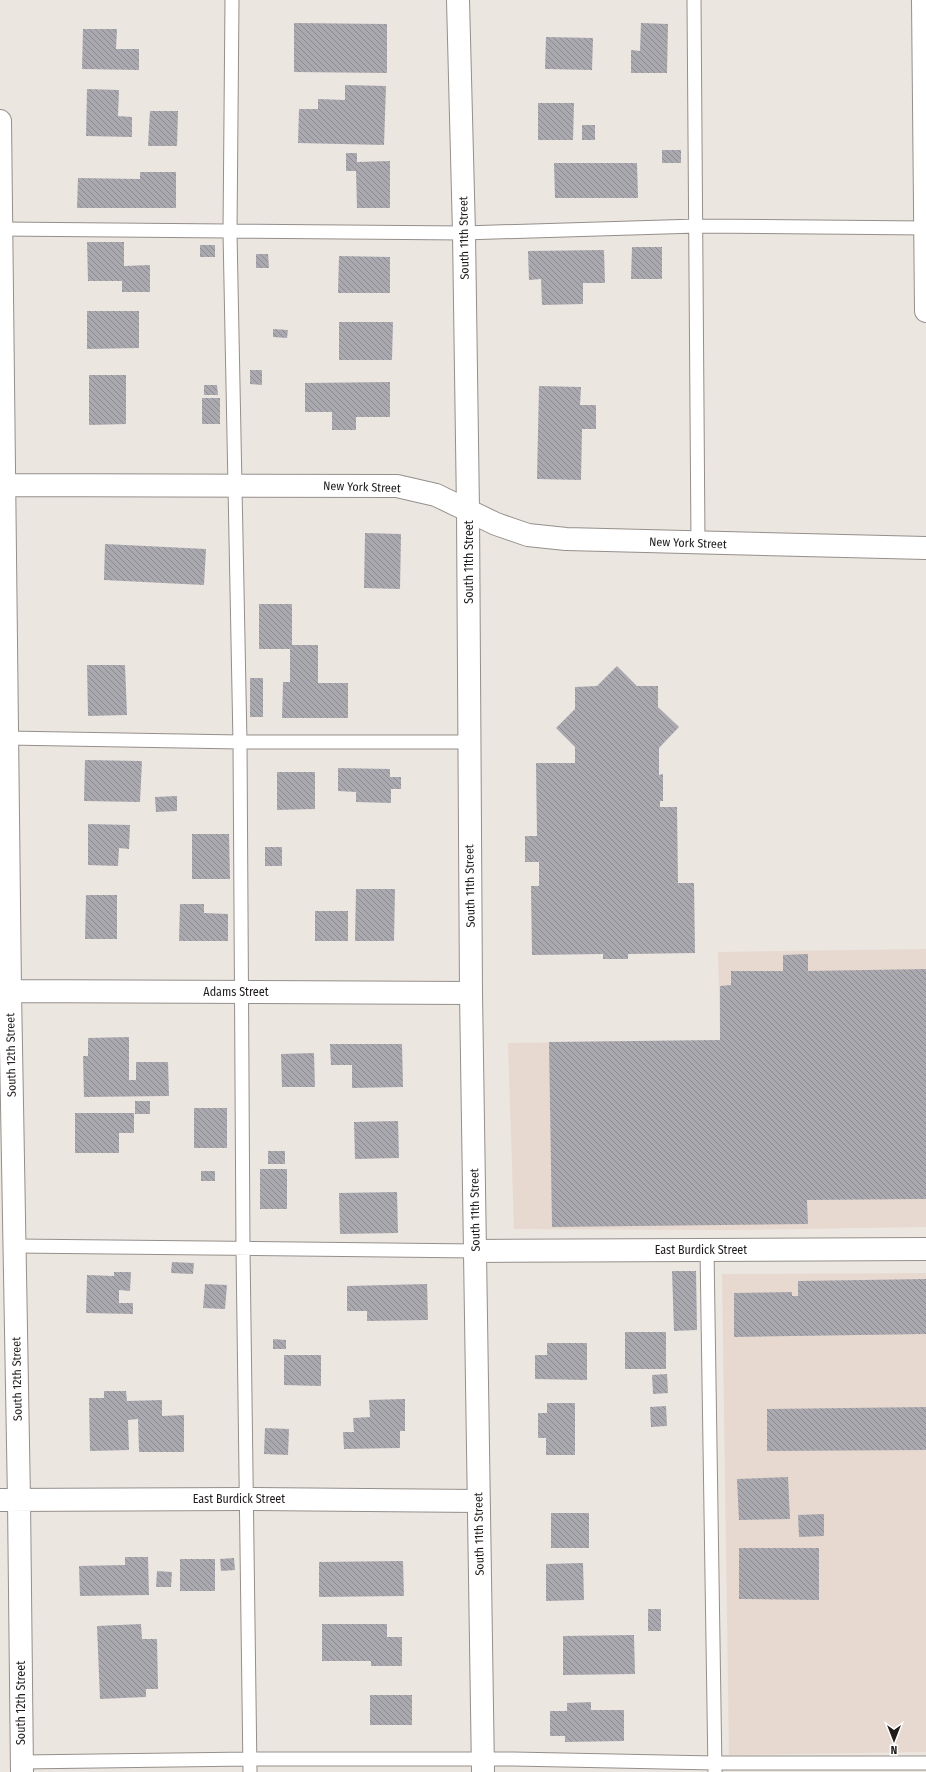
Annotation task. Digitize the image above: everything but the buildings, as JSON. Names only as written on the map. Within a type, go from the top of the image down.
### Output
[{"type":"street","name":"South 11th Street","points":[[458,0],[464,232],[468,510],[471,992],[483,1765]]},
{"type":"street","points":[[923,0],[926,311]]},
{"type":"street","name":"South 12th Street","points":[[0,121],[7,738],[5,991],[15,1246],[10,1500],[22,1767]]},
{"type":"street","name":"New York Street","points":[[4,485],[397,486],[436,495],[496,524],[528,535],[566,539],[698,543],[924,542]]},
{"type":"street","name":"Adams Street","points":[[5,991],[471,992]]},
{"type":"street","name":"East Burdick Street","points":[[476,1252],[926,1249]]},
{"type":"street","name":"East Burdick Street","points":[[10,1500],[246,1499],[478,1501]]},
{"type":"lane","points":[[232,0],[230,232],[240,742],[243,1249],[250,1772]]},
{"type":"lane","points":[[694,0],[697,226],[698,543]]},
{"type":"lane","points":[[1,229],[230,232],[464,232],[697,226],[925,228]]},
{"type":"lane","points":[[7,738],[240,742],[469,742]]},
{"type":"lane","points":[[15,1246],[476,1252]]},
{"type":"lane","points":[[708,1250],[715,1768]]},
{"type":"lane","points":[[22,1767],[250,1759],[483,1765],[715,1768],[926,1763]]},
{"type":"shaded area","points":[[926,949],[926,1227],[725,1230],[514,1229],[508,1043],[720,1040],[718,952]]},
{"type":"shaded area","points":[[926,1273],[926,1752],[729,1755],[722,1274]]}]
